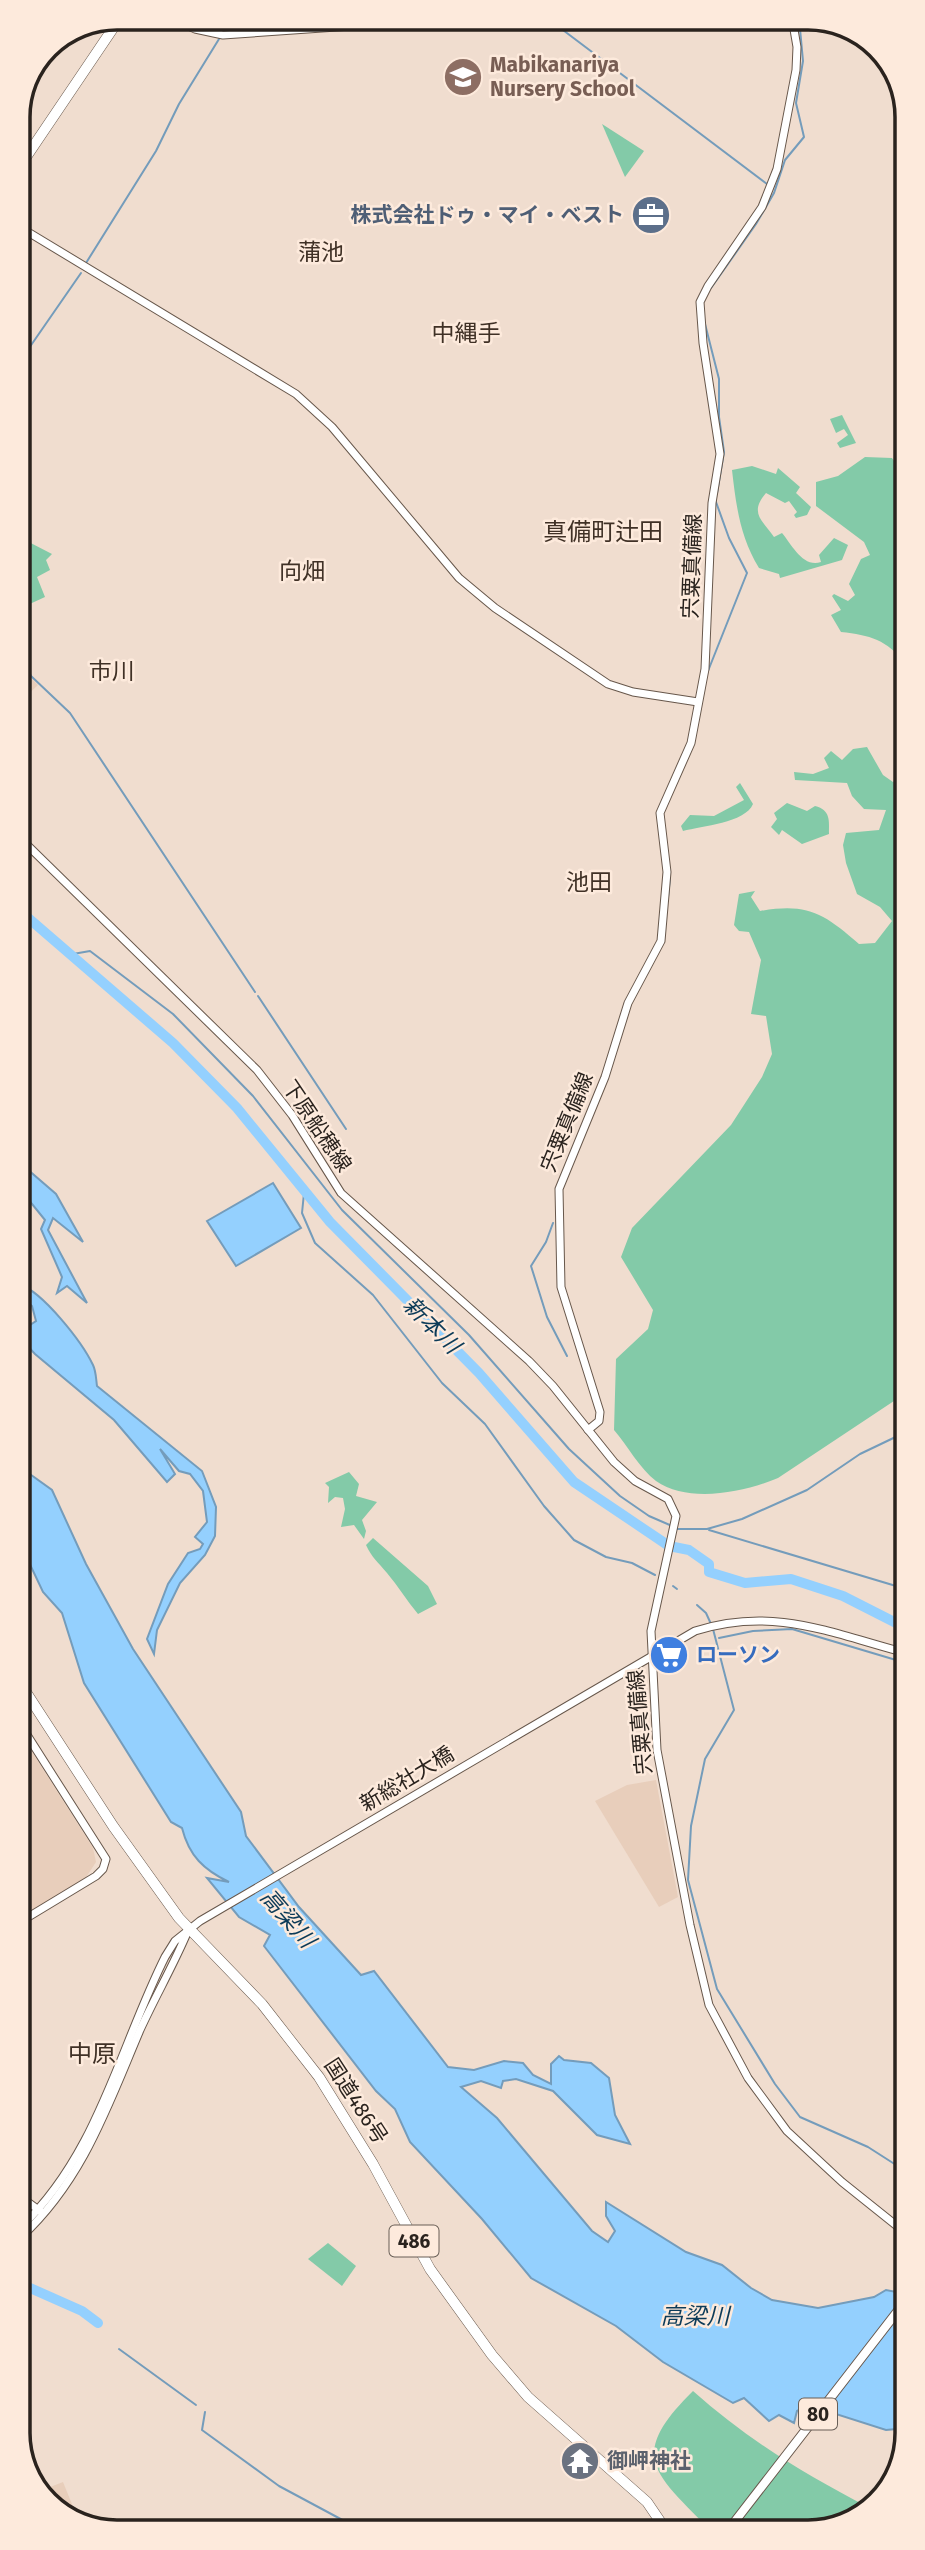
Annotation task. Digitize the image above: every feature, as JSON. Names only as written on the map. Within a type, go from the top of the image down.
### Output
[{"type":"highway","points":[[30,151],[112,30]]},
{"type":"highway","name":"国道486号","points":[[30,1698],[113,1826],[189,1930],[262,2004],[319,2077],[366,2152],[430,2269],[510,2379],[636,2492],[658,2520]]},
{"type":"main road","points":[[199,30],[223,36],[304,30]]},
{"type":"main road","name":"宍粟真備線","points":[[794,30],[797,47],[796,70],[777,169],[762,206],[708,286],[699,307],[720,447],[710,518],[707,654],[691,743],[660,808],[667,873],[660,944],[628,1003],[605,1077],[559,1189],[561,1287],[600,1412],[599,1421],[588,1430],[623,1472],[668,1499],[674,1508],[675,1523],[652,1619],[659,1762],[690,1925],[714,2017],[748,2078],[787,2131],[842,2182],[895,2224]]},
{"type":"main road","points":[[30,233],[296,394],[332,427],[459,578],[495,608],[608,684],[633,692],[698,702]]},
{"type":"main road","name":"下原船穂線","points":[[30,848],[257,1070],[292,1115],[341,1193],[528,1361],[588,1430]]},
{"type":"main road","name":"新総社大橋","points":[[189,1930],[695,1631],[724,1622],[756,1618],[784,1620],[895,1650]]},
{"type":"main road","points":[[30,1740],[106,1859],[103,1869],[96,1876],[30,1916]]},
{"type":"main road","points":[[30,2225],[84,2161],[137,2029],[178,1944],[189,1930]]},
{"type":"main road","points":[[30,2204],[40,2212]]},
{"type":"main road","points":[[30,2220],[40,2212]]},
{"type":"main road","name":"80","points":[[736,2520],[895,2315]]},
{"type":"shaded area","points":[[30,677],[38,685],[30,693]]},
{"type":"shaded area","points":[[30,1749],[93,1848],[96,1862],[85,1879],[30,1913]]},
{"type":"shaded area","points":[[656,1780],[678,1897],[659,1907],[595,1801],[627,1785]]},
{"type":"shaded area","points":[[63,2482],[74,2509],[59,2499],[49,2487]]},
{"type":"green space","points":[[602,124],[644,151],[625,177]]},
{"type":"green space","points":[[842,415],[856,443],[840,448],[837,443],[848,435],[844,429],[836,433],[830,419]]},
{"type":"green space","points":[[865,457],[892,458],[895,462],[895,652],[877,640],[841,632],[831,615],[841,610],[832,596],[834,594],[848,601],[855,595],[849,584],[861,559],[870,555],[864,542],[816,506],[816,482],[838,476]]},
{"type":"green space","points":[[752,466],[776,474],[778,468],[800,487],[796,493],[811,507],[807,515],[796,518],[794,515],[797,512],[789,501],[785,503],[766,493],[758,511],[774,537],[782,533],[803,559],[815,563],[821,562],[819,555],[834,538],[848,545],[842,560],[780,578],[779,574],[759,568],[743,533],[732,470]]},
{"type":"green space","points":[[30,543],[52,554],[46,560],[50,570],[37,577],[45,597],[30,604]]},
{"type":"green space","points":[[867,747],[883,775],[893,782],[895,780],[895,1400],[778,1478],[734,1491],[700,1494],[684,1492],[669,1488],[650,1476],[614,1430],[616,1359],[648,1329],[653,1310],[621,1257],[632,1228],[731,1125],[762,1077],[772,1054],[766,1016],[751,1014],[761,960],[749,932],[739,931],[734,925],[739,894],[755,891],[751,897],[760,911],[791,908],[814,913],[825,918],[859,944],[875,943],[892,921],[880,907],[857,894],[843,845],[846,833],[879,830],[886,810],[864,809],[852,796],[847,783],[795,780],[794,772],[813,774],[829,768],[824,758],[831,751],[842,760],[853,749]]},
{"type":"green space","points":[[740,783],[753,804],[741,816],[683,831],[681,826],[690,815],[714,816],[744,800],[736,787]]},
{"type":"green space","points":[[787,803],[807,811],[815,806],[824,810],[828,817],[829,834],[802,844],[782,830],[779,835],[771,827],[777,819],[774,813]]},
{"type":"green space","points":[[349,1472],[359,1484],[356,1496],[377,1502],[362,1520],[366,1531],[364,1539],[354,1525],[341,1527],[345,1509],[343,1498],[335,1497],[328,1503],[329,1487],[325,1483]]},
{"type":"green space","points":[[373,1538],[428,1586],[437,1604],[418,1614],[368,1549],[366,1545]]},
{"type":"green space","points":[[328,2243],[356,2266],[342,2286],[308,2259]]},
{"type":"green space","points":[[693,2391],[734,2425],[777,2455],[861,2503],[820,2520],[700,2520],[675,2494],[656,2464],[654,2449],[672,2414]]},
{"type":"water","points":[[30,1172],[56,1194],[83,1242],[53,1218],[48,1230],[87,1303],[67,1286],[57,1293],[62,1277],[41,1229],[45,1220],[30,1202]]},
{"type":"water","points":[[273,1183],[301,1228],[236,1266],[207,1221]]},
{"type":"water","points":[[30,1290],[71,1331],[93,1365],[97,1386],[202,1471],[216,1507],[215,1536],[205,1555],[180,1583],[157,1630],[154,1654],[147,1639],[168,1584],[188,1553],[200,1549],[203,1544],[195,1537],[207,1522],[203,1491],[190,1474],[179,1471],[160,1449],[175,1474],[167,1482],[114,1420],[30,1349],[30,1325],[36,1321]]},
{"type":"water","name":"高梁川","points":[[30,1474],[52,1490],[86,1564],[133,1649],[241,1812],[246,1836],[299,1907],[361,1975],[374,1971],[448,2067],[474,2070],[504,2061],[523,2063],[533,2075],[551,2084],[551,2064],[559,2056],[564,2060],[591,2063],[609,2078],[615,2115],[630,2144],[597,2135],[553,2091],[516,2079],[503,2081],[501,2088],[481,2081],[461,2087],[497,2118],[592,2231],[608,2242],[615,2231],[606,2216],[606,2202],[686,2252],[722,2265],[751,2288],[772,2300],[818,2308],[874,2297],[886,2290],[895,2292],[895,2429],[886,2430],[808,2405],[797,2411],[794,2423],[779,2415],[769,2421],[744,2398],[733,2403],[663,2362],[616,2326],[531,2278],[482,2219],[410,2142],[395,2109],[376,2091],[264,1946],[270,1935],[239,1917],[207,1878],[229,1882],[199,1861],[189,1847],[182,1828],[171,1822],[84,1683],[62,1613],[43,1592],[30,1564]]},
{"type":"waterway","points":[[563,30],[767,184]]},
{"type":"waterway","points":[[711,288],[756,224],[774,193],[785,160],[804,137],[796,103],[803,61],[800,30]]},
{"type":"waterway","points":[[86,263],[156,151],[179,104],[219,39]]},
{"type":"waterway","points":[[30,347],[81,273]]},
{"type":"waterway","points":[[705,324],[719,379],[719,417],[724,452],[717,493]]},
{"type":"waterway","points":[[708,671],[747,573],[729,538],[716,502]]},
{"type":"waterway","points":[[30,674],[70,713],[255,992]]},
{"type":"waterway","points":[[668,897],[670,878]]},
{"type":"waterway","name":"新本川","points":[[30,920],[173,1043],[237,1108],[330,1222],[479,1373],[574,1482],[669,1546],[689,1550],[709,1564],[709,1572],[745,1583],[791,1579],[843,1596],[895,1622]]},
{"type":"waterway","points":[[73,954],[90,951],[173,1014],[253,1096],[342,1210],[469,1335],[569,1449],[620,1496],[649,1516],[672,1526]]},
{"type":"waterway","points":[[258,996],[346,1129]]},
{"type":"waterway","points":[[304,1193],[302,1213],[315,1243],[373,1295],[442,1383],[485,1424],[544,1506],[574,1540],[606,1557],[632,1563],[655,1575]]},
{"type":"waterway","points":[[553,1223],[546,1242],[531,1266],[547,1317],[567,1356]]},
{"type":"waterway","points":[[677,1529],[707,1529],[742,1519],[807,1490],[860,1454],[895,1437]]},
{"type":"waterway","points":[[709,1530],[895,1586]]},
{"type":"waterway","points":[[673,1586],[677,1589]]},
{"type":"waterway","points":[[697,1605],[706,1613],[711,1624]]},
{"type":"waterway","points":[[713,1629],[734,1710],[705,1759],[691,1826],[688,1880],[717,1989],[775,2084],[800,2117],[868,2147],[895,2164]]},
{"type":"waterway","points":[[719,1638],[753,1631],[792,1629],[895,1660]]},
{"type":"waterway","points":[[30,2288],[82,2311],[98,2323]]},
{"type":"waterway","points":[[119,2349],[196,2405]]},
{"type":"waterway","points":[[205,2412],[202,2430],[279,2486],[342,2520]]},
{"type":"place","name":"Mabikanariya Nursery School","points":[[463,77]]},
{"type":"place","name":"株式会社ドゥ・マイ・ベスト","points":[[651,215]]},
{"type":"place","name":"ローソン","points":[[669,1655]]},
{"type":"place","name":"御岬神社","points":[[580,2461]]},
{"type":"district","name":"蒲池","points":[[321,252]]},
{"type":"district","name":"中縄手","points":[[466,333]]},
{"type":"district","name":"真備町辻田","points":[[603,532]]},
{"type":"district","name":"向畑","points":[[302,571]]},
{"type":"district","name":"市川","points":[[112,671]]},
{"type":"district","name":"池田","points":[[589,882]]},
{"type":"district","name":"中原","points":[[92,2054]]}]
